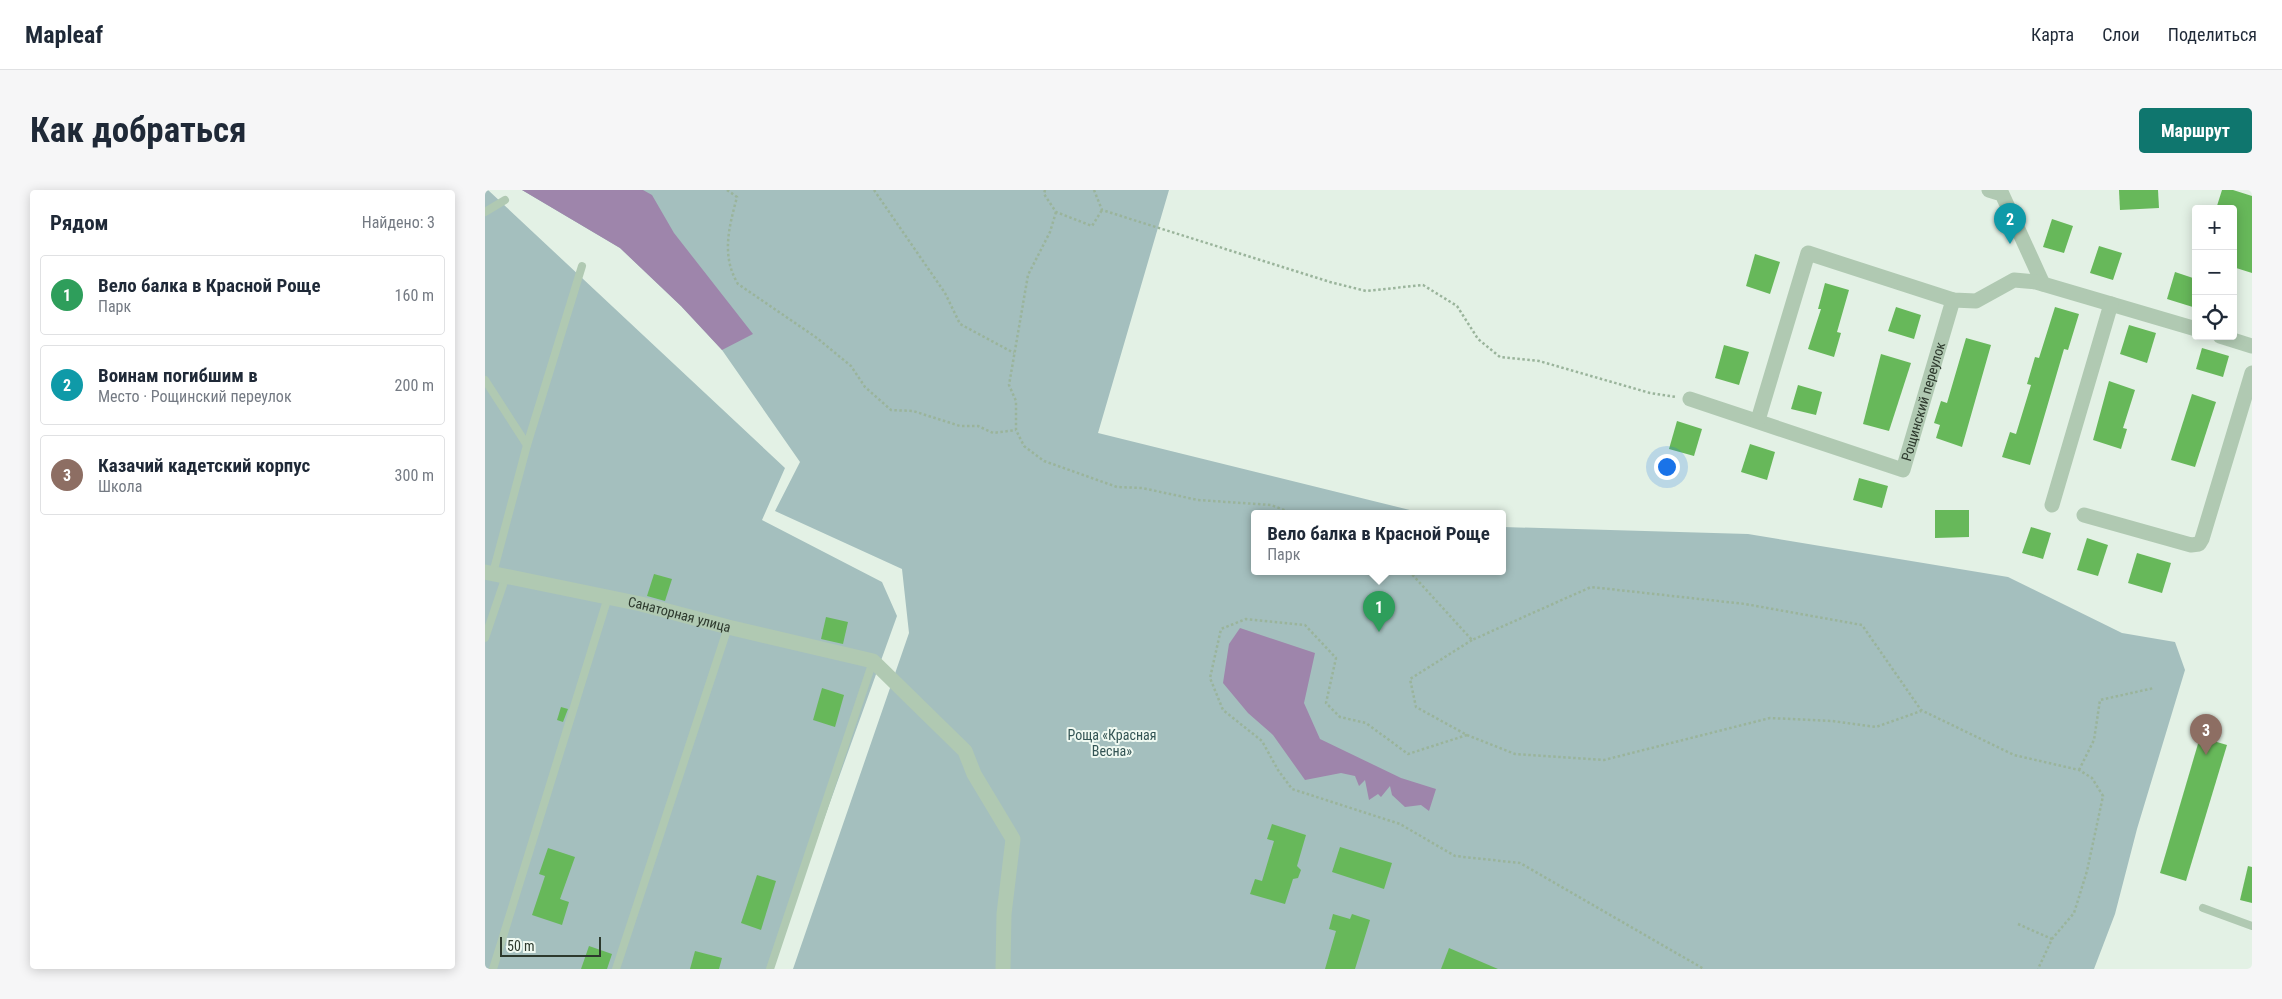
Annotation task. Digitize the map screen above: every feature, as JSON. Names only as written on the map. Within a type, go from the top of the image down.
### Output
[{"type":"street","points":[[1989,190],[2002,194],[2043,284]]},
{"type":"street","points":[[1758,420],[1808,253],[1953,300],[1976,301],[2014,280],[2043,284],[2192,328]]},
{"type":"street","name":"Рощинский переулок","points":[[1690,399],[1758,420],[1903,470],[1953,300]]},
{"type":"street","points":[[2052,505],[2111,304]]},
{"type":"street","points":[[2233,340],[2252,346]]},
{"type":"street","points":[[2084,515],[2191,545],[2199,544],[2202,540],[2252,373]]},
{"type":"street","name":"Санаторная улица","points":[[495,574],[608,597],[873,661]]},
{"type":"street","points":[[873,661],[965,751],[974,774],[1013,839],[1004,914],[1003,969]]},
{"type":"lane","points":[[485,212],[505,200]]},
{"type":"lane","points":[[485,638],[495,574],[527,445],[582,266]]},
{"type":"lane","points":[[485,380],[527,445]]},
{"type":"lane","points":[[493,969],[608,597]]},
{"type":"lane","points":[[616,969],[728,627]]},
{"type":"lane","points":[[770,969],[873,661]]},
{"type":"lane","points":[[2203,908],[2252,926]]},
{"type":"path","points":[[727,190],[737,198],[728,233],[730,270],[738,284],[817,338],[851,366],[865,387],[891,410],[913,411],[960,426],[978,426],[993,433],[1016,430]]},
{"type":"path","points":[[874,190],[945,293],[960,324],[1015,353]]},
{"type":"path","points":[[1045,190],[1044,194],[1055,212],[1092,226],[1102,210]]},
{"type":"path","points":[[1094,190],[1102,210]]},
{"type":"path","points":[[1102,210],[1330,282],[1366,291],[1423,285],[1457,306],[1479,339],[1499,357],[1539,361],[1650,393],[1690,399]]},
{"type":"path","points":[[1055,212],[1050,232],[1028,275],[1009,385],[1016,401],[1016,430],[1024,446],[1044,461],[1117,487],[1142,488],[1198,500],[1271,505],[1284,510]]},
{"type":"path","points":[[1413,575],[1472,640]]},
{"type":"path","points":[[1921,710],[1876,728],[1832,721],[1770,718],[1604,760],[1515,754],[1467,735],[1416,707],[1410,679],[1472,640],[1591,587],[1745,604],[1862,625],[1921,710],[2015,755],[2079,770],[2093,778],[2103,796],[2087,871],[2074,913],[2052,939],[2038,969]]},
{"type":"path","points":[[1467,735],[1409,754],[1366,723],[1339,717],[1326,702],[1337,658],[1305,625],[1246,619],[1221,629],[1210,678],[1223,710],[1262,741],[1278,770],[1292,789],[1400,824],[1455,856],[1520,863],[1704,969]]},
{"type":"path","points":[[2079,770],[2094,740],[2100,700],[2154,688]]},
{"type":"path","points":[[2018,924],[2052,939]]},
{"type":"green space","points":[[485,190],[488,190],[785,468],[762,520],[882,582],[897,616],[770,969],[485,969]]},
{"type":"green space","name":"Роща «Красная Весна»","points":[[522,190],[1169,190],[1098,433],[1410,510],[1251,510],[1251,575],[1506,575],[1506,527],[1748,534],[2008,577],[2122,633],[2175,642],[2185,670],[2137,829],[2115,914],[2094,969],[793,969],[909,633],[902,569],[775,511],[800,462],[722,350],[681,306],[620,248]]},
{"type":"shaded area","points":[[522,190],[643,190],[652,195],[674,233],[753,334],[722,350],[681,306],[620,248]]},
{"type":"shaded area","points":[[1240,628],[1315,653],[1304,703],[1320,739],[1401,778],[1436,789],[1429,811],[1421,805],[1405,807],[1392,795],[1390,786],[1381,797],[1378,794],[1369,800],[1365,780],[1359,786],[1355,776],[1341,773],[1305,780],[1273,735],[1248,713],[1223,683],[1229,644]]},
{"type":"building","points":[[2119,190],[2158,190],[2159,208],[2120,210]]},
{"type":"building","points":[[2222,190],[2233,190],[2252,196],[2252,273],[2237,268],[2237,205],[2217,205]]},
{"type":"building","points":[[2052,219],[2073,226],[2064,253],[2043,247]]},
{"type":"building","points":[[2099,246],[2122,253],[2113,280],[2090,273]]},
{"type":"building","points":[[1755,254],[1780,262],[1770,294],[1746,286]]},
{"type":"building","points":[[2175,272],[2192,278],[2192,307],[2167,299]]},
{"type":"building","points":[[1825,283],[1849,290],[1837,332],[1841,333],[1834,357],[1808,349],[1821,309],[1818,309]]},
{"type":"building","points":[[1896,307],[1921,315],[1914,339],[1888,331]]},
{"type":"building","points":[[2055,307],[2079,314],[2068,350],[2064,349],[2030,465],[2002,457],[2010,432],[2016,434],[2031,385],[2027,384],[2035,357],[2039,358]]},
{"type":"building","points":[[2129,325],[2156,333],[2147,363],[2120,354]]},
{"type":"building","points":[[1966,338],[1991,345],[1962,447],[1936,438],[1940,425],[1934,423],[1941,401],[1947,403]]},
{"type":"building","points":[[1724,345],[1749,352],[1739,385],[1715,378]]},
{"type":"building","points":[[2202,348],[2229,356],[2223,377],[2196,369]]},
{"type":"building","points":[[1881,354],[1911,363],[1889,431],[1863,424]]},
{"type":"building","points":[[2109,381],[2135,390],[2123,428],[2127,429],[2121,449],[2093,440]]},
{"type":"building","points":[[1798,385],[1822,392],[1816,415],[1791,409]]},
{"type":"building","points":[[2192,394],[2216,402],[2195,467],[2171,460]]},
{"type":"building","points":[[1677,421],[1702,429],[1694,456],[1669,449]]},
{"type":"building","points":[[1750,444],[1775,452],[1767,480],[1741,472]]},
{"type":"building","points":[[1859,478],[1888,486],[1882,508],[1853,500]]},
{"type":"building","points":[[1935,510],[1969,510],[1969,537],[1935,538]]},
{"type":"building","points":[[2031,527],[2051,533],[2043,559],[2022,553]]},
{"type":"building","points":[[2087,538],[2108,545],[2098,576],[2077,570]]},
{"type":"building","points":[[2137,553],[2171,563],[2162,593],[2128,583]]},
{"type":"building","points":[[654,574],[672,579],[665,601],[647,596]]},
{"type":"building","points":[[826,617],[848,622],[843,644],[821,639]]},
{"type":"building","points":[[822,688],[844,695],[835,727],[813,720]]},
{"type":"building","points":[[561,707],[568,709],[563,722],[557,720]]},
{"type":"building","points":[[2200,737],[2227,745],[2186,881],[2160,873]]},
{"type":"building","points":[[1272,824],[1306,835],[1297,866],[1301,870],[1298,878],[1293,879],[1285,904],[1250,894],[1255,879],[1262,881],[1274,841],[1267,839]]},
{"type":"building","points":[[1340,847],[1392,863],[1384,889],[1332,872]]},
{"type":"building","points":[[548,848],[575,857],[560,899],[569,902],[562,925],[532,915],[545,876],[539,874]]},
{"type":"building","points":[[2248,866],[2252,867],[2252,903],[2240,900]]},
{"type":"building","points":[[757,875],[776,881],[761,930],[741,923]]},
{"type":"building","points":[[1333,914],[1350,919],[1352,914],[1370,920],[1355,969],[1325,969],[1336,931],[1329,929]]},
{"type":"building","points":[[589,946],[612,954],[607,969],[581,969]]},
{"type":"building","points":[[1449,948],[1498,969],[1441,969]]},
{"type":"building","points":[[695,951],[722,958],[719,969],[690,969]]},
{"type":"place","name":"Воинам погибшим в","points":[[2010,244]]},
{"type":"place","name":"Вело балка в Красной Роще","points":[[1379,632]]},
{"type":"place","name":"Казачий кадетский корпус","points":[[2206,755]]}]
